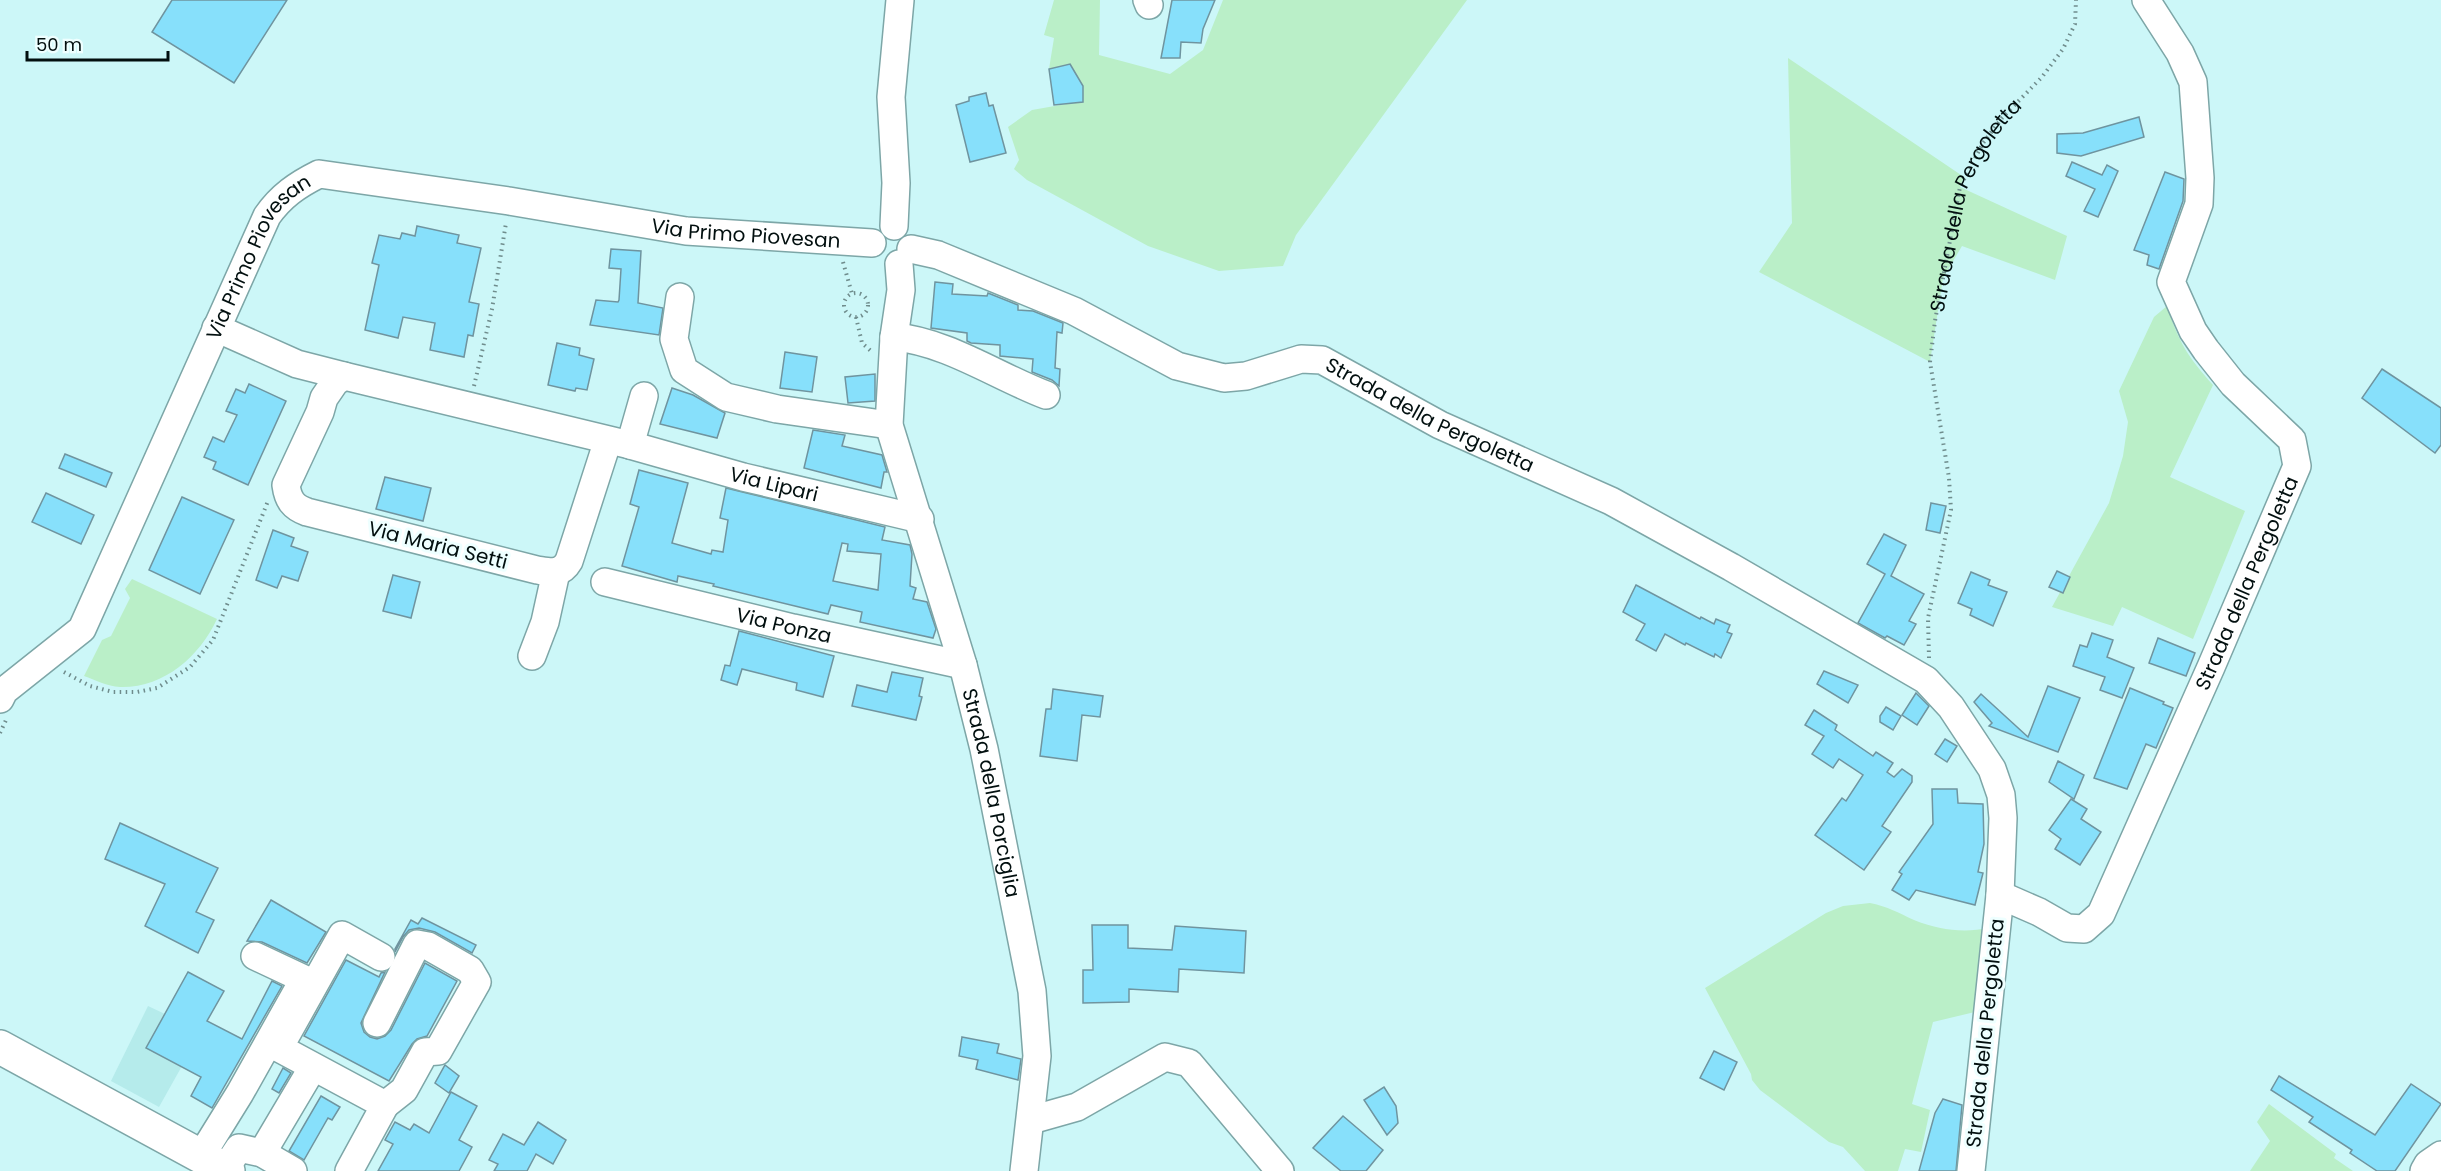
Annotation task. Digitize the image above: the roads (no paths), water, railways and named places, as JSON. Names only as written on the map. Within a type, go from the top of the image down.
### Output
[{"type":"main road","points":[[0,1047],[218,1166]]},
{"type":"street","points":[[894,226],[896,183],[891,97],[900,0]]},
{"type":"street","name":"Strada della Pergoletta","points":[[2000,895],[2040,912],[2067,928],[2084,929],[2101,914],[2297,466],[2292,440],[2233,384],[2206,350],[2193,331],[2171,282],[2199,204],[2200,178],[2193,82],[2180,53],[2146,0]]},
{"type":"street","name":"Via Primo Piovesan","points":[[0,699],[4,691],[82,629],[267,216],[279,200],[297,185],[319,174],[509,201],[686,231],[872,243]]},
{"type":"street","points":[[894,226],[904,230],[908,235],[905,257],[889,266],[879,261],[874,254],[872,243],[883,228],[894,226]]},
{"type":"street","name":"Strada della Pergoletta","points":[[905,257],[938,255],[1074,311],[1177,366],[1224,378],[1246,376],[1301,359],[1322,360],[1440,425],[1611,501],[1761,583],[1926,680],[1951,707],[1980,748],[1992,769],[2001,795],[2003,818],[2000,895],[1971,1171]]},
{"type":"street","name":"Strada della Porciglia","points":[[905,257],[894,338],[889,425],[920,519],[963,666],[984,749],[1032,991],[1037,1056],[1024,1171]]},
{"type":"street","points":[[680,297],[674,339],[684,369],[726,397],[777,409],[889,425]]},
{"type":"street","points":[[216,328],[297,364],[619,442]]},
{"type":"street","points":[[894,338],[909,339],[963,358],[1046,395]]},
{"type":"street","points":[[297,364],[321,386],[324,398]]},
{"type":"street","name":"Via Maria Setti","points":[[344,376],[335,382],[324,398],[286,484],[290,502],[296,508],[537,570],[556,572]]},
{"type":"street","points":[[532,656],[545,622],[556,572],[562,571],[569,561],[619,442],[644,396]]},
{"type":"street","name":"Via Lipari","points":[[619,442],[754,480],[920,519]]},
{"type":"street","name":"Via Ponza","points":[[605,582],[793,628],[963,666]]},
{"type":"street","points":[[381,957],[342,935],[279,1048],[385,1105]]},
{"type":"street","points":[[349,1171],[385,1105],[404,1090],[425,1052],[438,1051],[477,982],[470,970],[428,946],[417,944],[377,1023]]},
{"type":"street","points":[[218,1166],[240,1093],[304,979],[255,956]]},
{"type":"street","points":[[1031,1120],[1077,1107],[1164,1057],[1189,1063],[1280,1171]]},
{"type":"street","points":[[262,1153],[313,1067]]},
{"type":"street","points":[[218,1166],[239,1148],[262,1153],[293,1171]]},
{"type":"street","points":[[2424,1171],[2428,1164],[2441,1155]]}]
